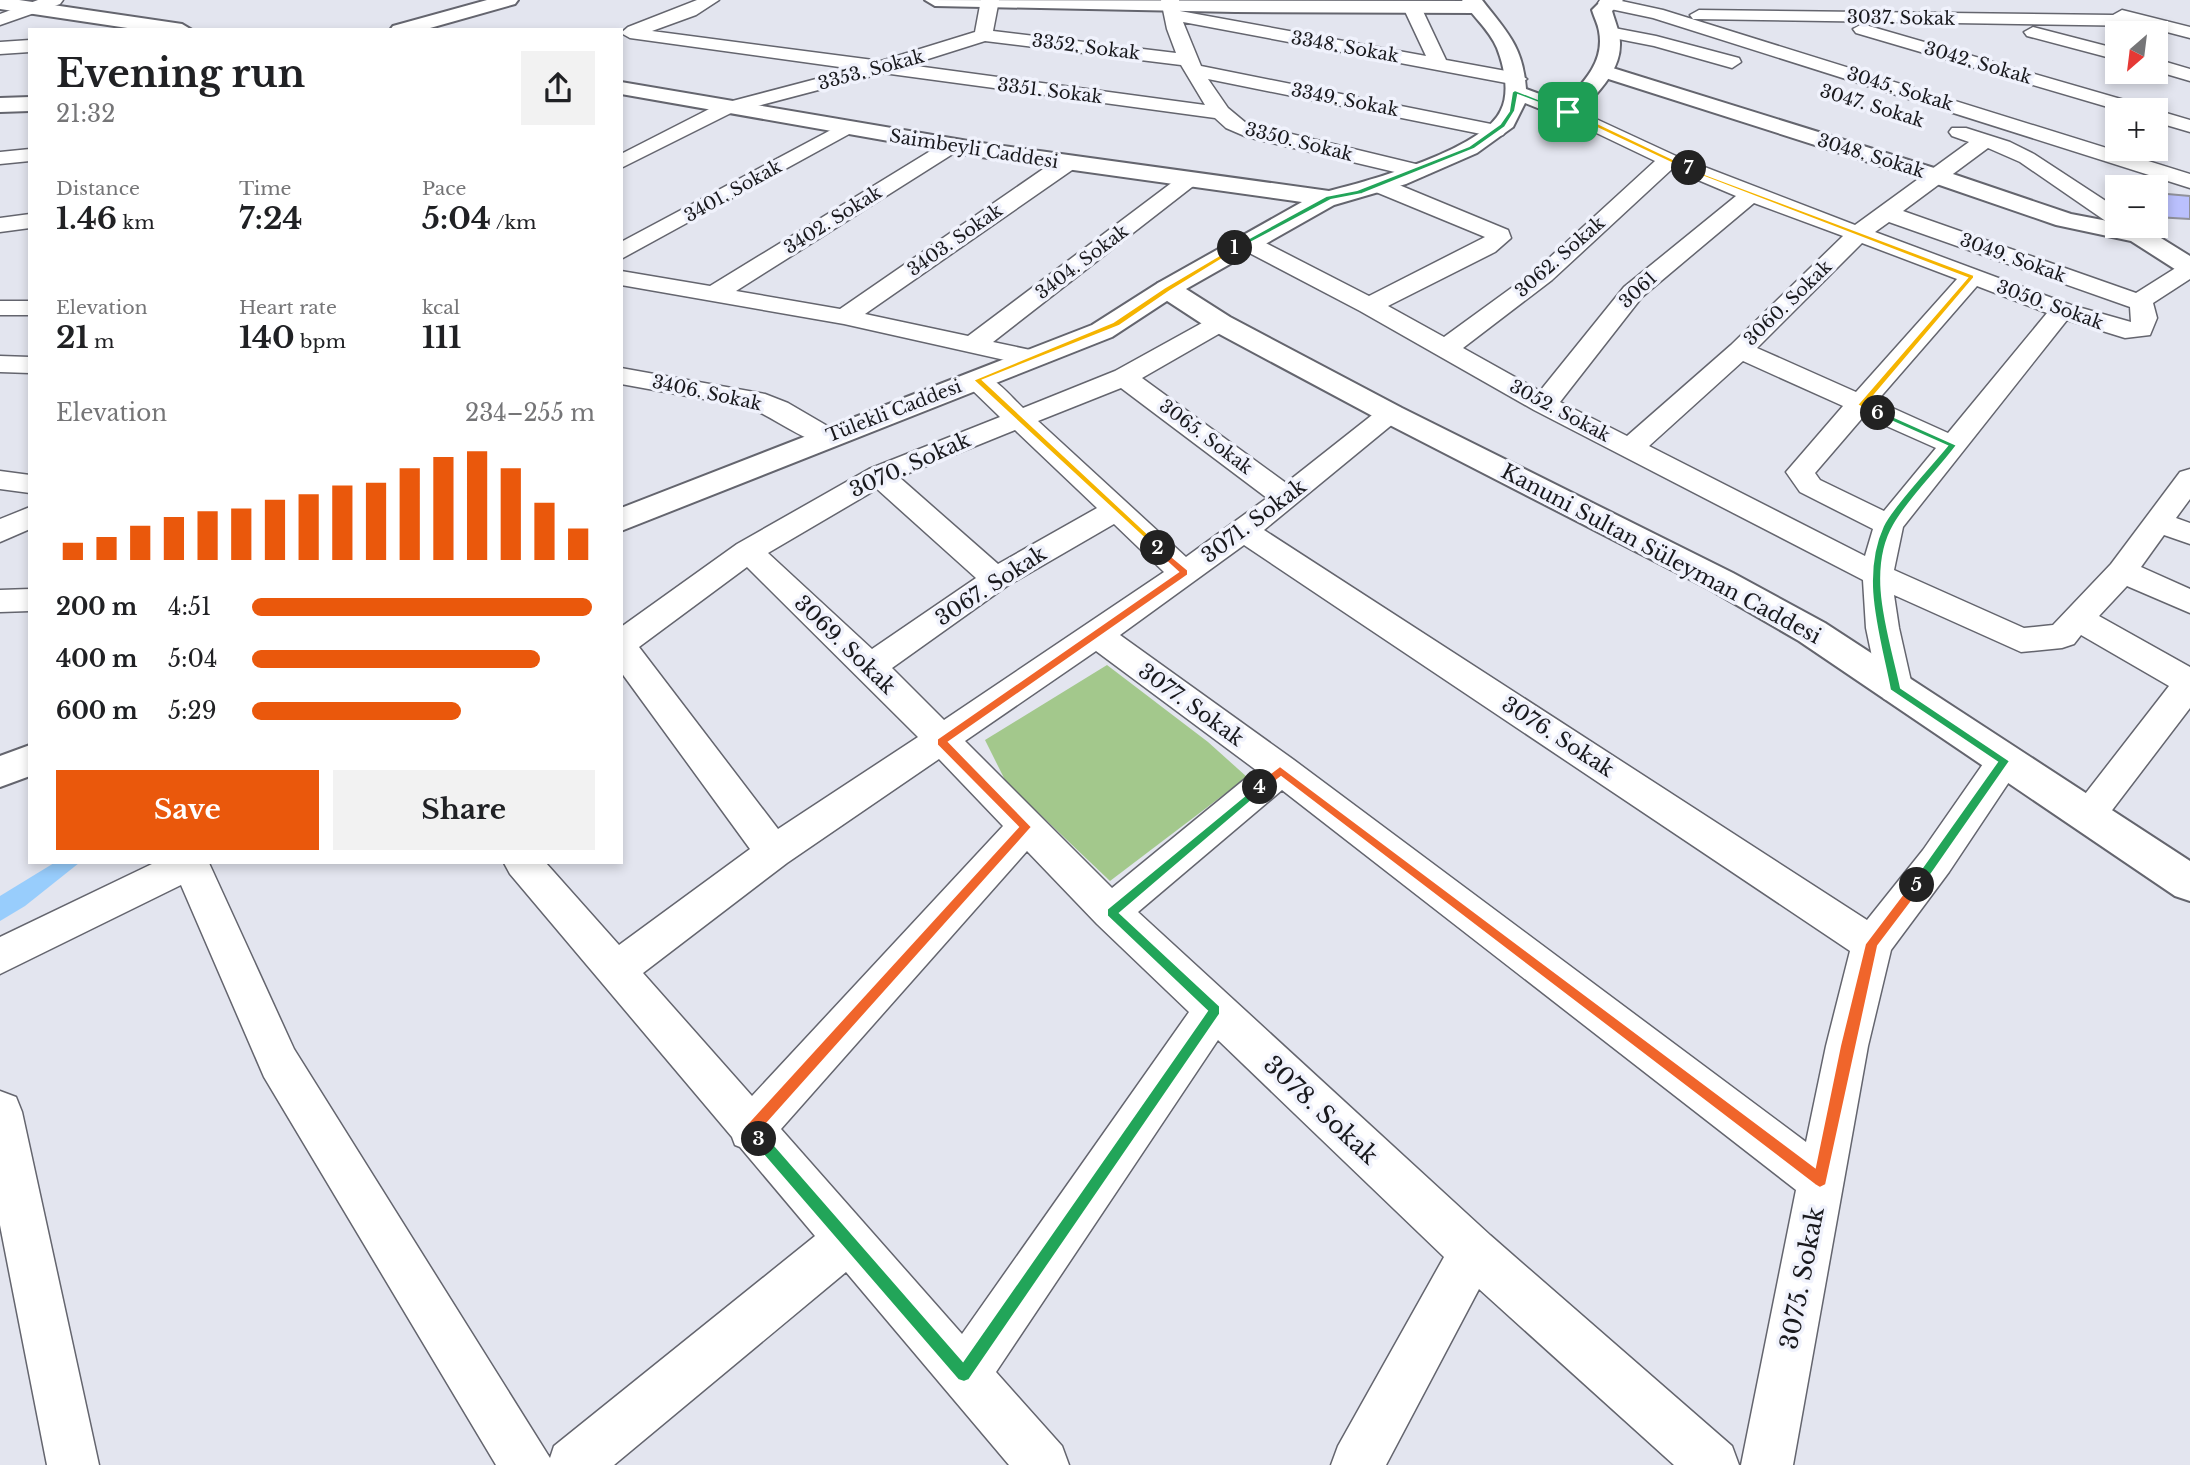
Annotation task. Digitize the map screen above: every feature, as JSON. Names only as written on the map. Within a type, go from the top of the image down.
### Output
[{"type":"main road","points":[[407,28],[508,0]]},
{"type":"main road","points":[[935,0],[1171,7],[1241,3],[1406,5],[1480,2],[1496,28],[1516,85],[1568,112],[1609,61],[1609,32],[1602,10],[1610,2]]},
{"type":"main road","points":[[2,1],[157,28]]},
{"type":"main road","name":"3048. Sokak","points":[[1603,71],[1939,177],[2065,220],[2105,226]]},
{"type":"main road","name":"Tülekli Caddesi","points":[[623,519],[1116,324],[1167,289],[1246,242],[1329,198],[1359,192],[1472,148],[1496,131],[1512,111],[1516,85]]},
{"type":"main road","name":"Saimbeyli Caddesi","points":[[623,89],[724,109],[952,146],[1329,198]]},
{"type":"main road","points":[[0,105],[28,104]]},
{"type":"main road","points":[[2145,238],[2190,268]]},
{"type":"main road","name":"Kanuni Sultan Süleyman Caddesi","points":[[1167,289],[1220,323],[1391,414],[1759,602],[1812,632],[2184,882]]},
{"type":"main road","points":[[0,772],[28,761]]},
{"type":"street","points":[[0,20],[54,0]]},
{"type":"street","points":[[625,34],[690,11],[710,0]]},
{"type":"street","points":[[1808,0],[1864,17]]},
{"type":"street","points":[[1914,0],[2105,52]]},
{"type":"street","points":[[983,35],[990,1]]},
{"type":"street","name":"3045. Sokak","points":[[1610,2],[1657,14],[2004,121],[2190,181]]},
{"type":"street","points":[[2074,3],[2146,21]]},
{"type":"street","points":[[1406,5],[1438,65]]},
{"type":"street","name":"3350. Sokak","points":[[1171,7],[1191,65],[1221,113],[1240,128],[1416,171]]},
{"type":"street","name":"3348. Sokak","points":[[1171,7],[1438,65],[1516,85]]},
{"type":"street","name":"3037. Sokak","points":[[1657,14],[2146,21]]},
{"type":"street","name":"3042. Sokak","points":[[1819,17],[2105,101]]},
{"type":"street","points":[[2168,27],[2190,33]]},
{"type":"street","points":[[1609,32],[1656,41],[1746,66]]},
{"type":"street","name":"3351. Sokak","points":[[625,34],[1221,113]]},
{"type":"street","name":"3352. Sokak","points":[[983,35],[1191,65]]},
{"type":"street","name":"3353. Sokak","points":[[623,161],[724,109],[950,48],[983,35]]},
{"type":"street","points":[[0,48],[28,46]]},
{"type":"street","name":"3349. Sokak","points":[[1191,65],[1496,131]]},
{"type":"street","points":[[2168,69],[2190,75]]},
{"type":"street","points":[[2004,121],[2060,88]]},
{"type":"street","name":"3050. Sokak","points":[[1568,112],[1669,160],[1751,194],[2112,327],[2135,332],[2143,326],[2145,318],[2141,303]]},
{"type":"street","points":[[2168,120],[2190,126]]},
{"type":"street","name":"3047. Sokak","points":[[1934,125],[2018,153],[2105,210]]},
{"type":"street","name":"3401. Sokak","points":[[623,251],[844,129]]},
{"type":"street","name":"3060. Sokak","points":[[1630,448],[1740,350],[1859,233],[1986,141]]},
{"type":"street","name":"3402. Sokak","points":[[714,294],[952,146]]},
{"type":"street","points":[[2043,167],[2091,150]]},
{"type":"street","points":[[0,158],[28,155]]},
{"type":"street","name":"3062. Sokak","points":[[1446,348],[1544,275],[1669,160]]},
{"type":"street","name":"3403. Sokak","points":[[844,317],[1067,163]]},
{"type":"street","name":"3404. Sokak","points":[[974,344],[1190,180]]},
{"type":"street","points":[[1369,306],[1487,247],[1500,235],[1379,185]]},
{"type":"street","name":"3061","points":[[1544,404],[1617,308],[1751,194]]},
{"type":"street","name":"3049. Sokak","points":[[1886,213],[2141,303]]},
{"type":"street","points":[[0,225],[28,221]]},
{"type":"street","name":"3052. Sokak","points":[[1246,242],[1369,306],[1544,404],[1876,574],[2021,640],[2062,636],[2122,571],[2190,478]]},
{"type":"street","points":[[2141,303],[2149,293],[2190,268]]},
{"type":"street","points":[[1889,525],[1810,486],[1800,472],[1972,277]]},
{"type":"street","points":[[623,278],[844,317],[1031,358]]},
{"type":"street","points":[[0,308],[28,308]]},
{"type":"street","points":[[1896,690],[1884,638],[1876,574],[1880,548],[1889,525],[2062,310]]},
{"type":"street","name":"3070. Sokak","points":[[623,644],[748,551],[879,475],[1124,377],[1220,323]]},
{"type":"street","points":[[1740,350],[1952,445]]},
{"type":"street","points":[[0,364],[28,365]]},
{"type":"street","name":"3406. Sokak","points":[[623,376],[755,400],[778,409],[826,437]]},
{"type":"street","name":"3065. Sokak","points":[[1124,377],[1287,498]]},
{"type":"street","points":[[977,380],[1184,572]]},
{"type":"street","name":"3071. Sokak","points":[[615,971],[774,852],[941,742],[1244,531],[1391,414]]},
{"type":"street","points":[[879,475],[996,579]]},
{"type":"street","points":[[0,480],[28,484]]},
{"type":"street","name":"3067. Sokak","points":[[870,667],[996,579],[1116,510]]},
{"type":"street","points":[[2158,522],[2190,534]]},
{"type":"street","name":"3076. Sokak","points":[[1244,531],[1872,944]]},
{"type":"street","name":"3069. Sokak","points":[[748,551],[870,667],[941,742]]},
{"type":"street","points":[[2122,571],[2190,602]]},
{"type":"street","points":[[0,601],[28,600]]},
{"type":"street","points":[[2078,619],[2190,683],[2087,816]]},
{"type":"street","name":"3077. Sokak","points":[[1097,635],[1280,770],[1820,1180]]},
{"type":"street","name":"3070. Sokak","points":[[623,648],[774,852]]},
{"type":"street","name":"3078. Sokak","points":[[941,742],[1111,912],[1473,1252],[1713,1465]]},
{"type":"street","name":"3075. Sokak","points":[[1767,1465],[1847,1046],[1872,944],[1936,861],[2005,761]]},
{"type":"street","points":[[1111,912],[1280,770]]},
{"type":"street","points":[[751,1130],[1026,827]]},
{"type":"street","points":[[0,956],[188,864]]},
{"type":"street","points":[[190,864],[279,1063],[526,1465]]},
{"type":"street","points":[[524,864],[1043,1465]]},
{"type":"street","points":[[964,1374],[1215,1010]]},
{"type":"street","points":[[0,1112],[74,1465]]},
{"type":"street","points":[[573,1465],[847,1240]]},
{"type":"street","points":[[1357,1465],[1473,1252]]},
{"type":"green space","points":[[1107,665],[1208,742],[1247,777],[1110,881],[1006,782],[985,740]]},
{"type":"water","points":[[52,864],[78,864],[25,906],[0,921],[0,896]]},
{"type":"building","points":[[2168,194],[2190,196],[2190,219],[2168,218]]},
{"type":"route","points":[[1515,92],[1568,112],[1669,160],[1751,194],[1972,277],[1861,405],[1952,445],[1889,525],[1880,548],[1876,574],[1879,609],[1896,690],[2005,761],[1936,861],[1872,944],[1847,1046],[1820,1180],[1280,770],[1111,912],[1215,1010],[964,1374],[751,1130],[1026,827],[941,742],[1184,572],[977,380],[1116,324],[1167,289],[1246,242],[1329,198],[1359,192],[1472,148],[1502,125],[1512,111],[1515,92]]}]
